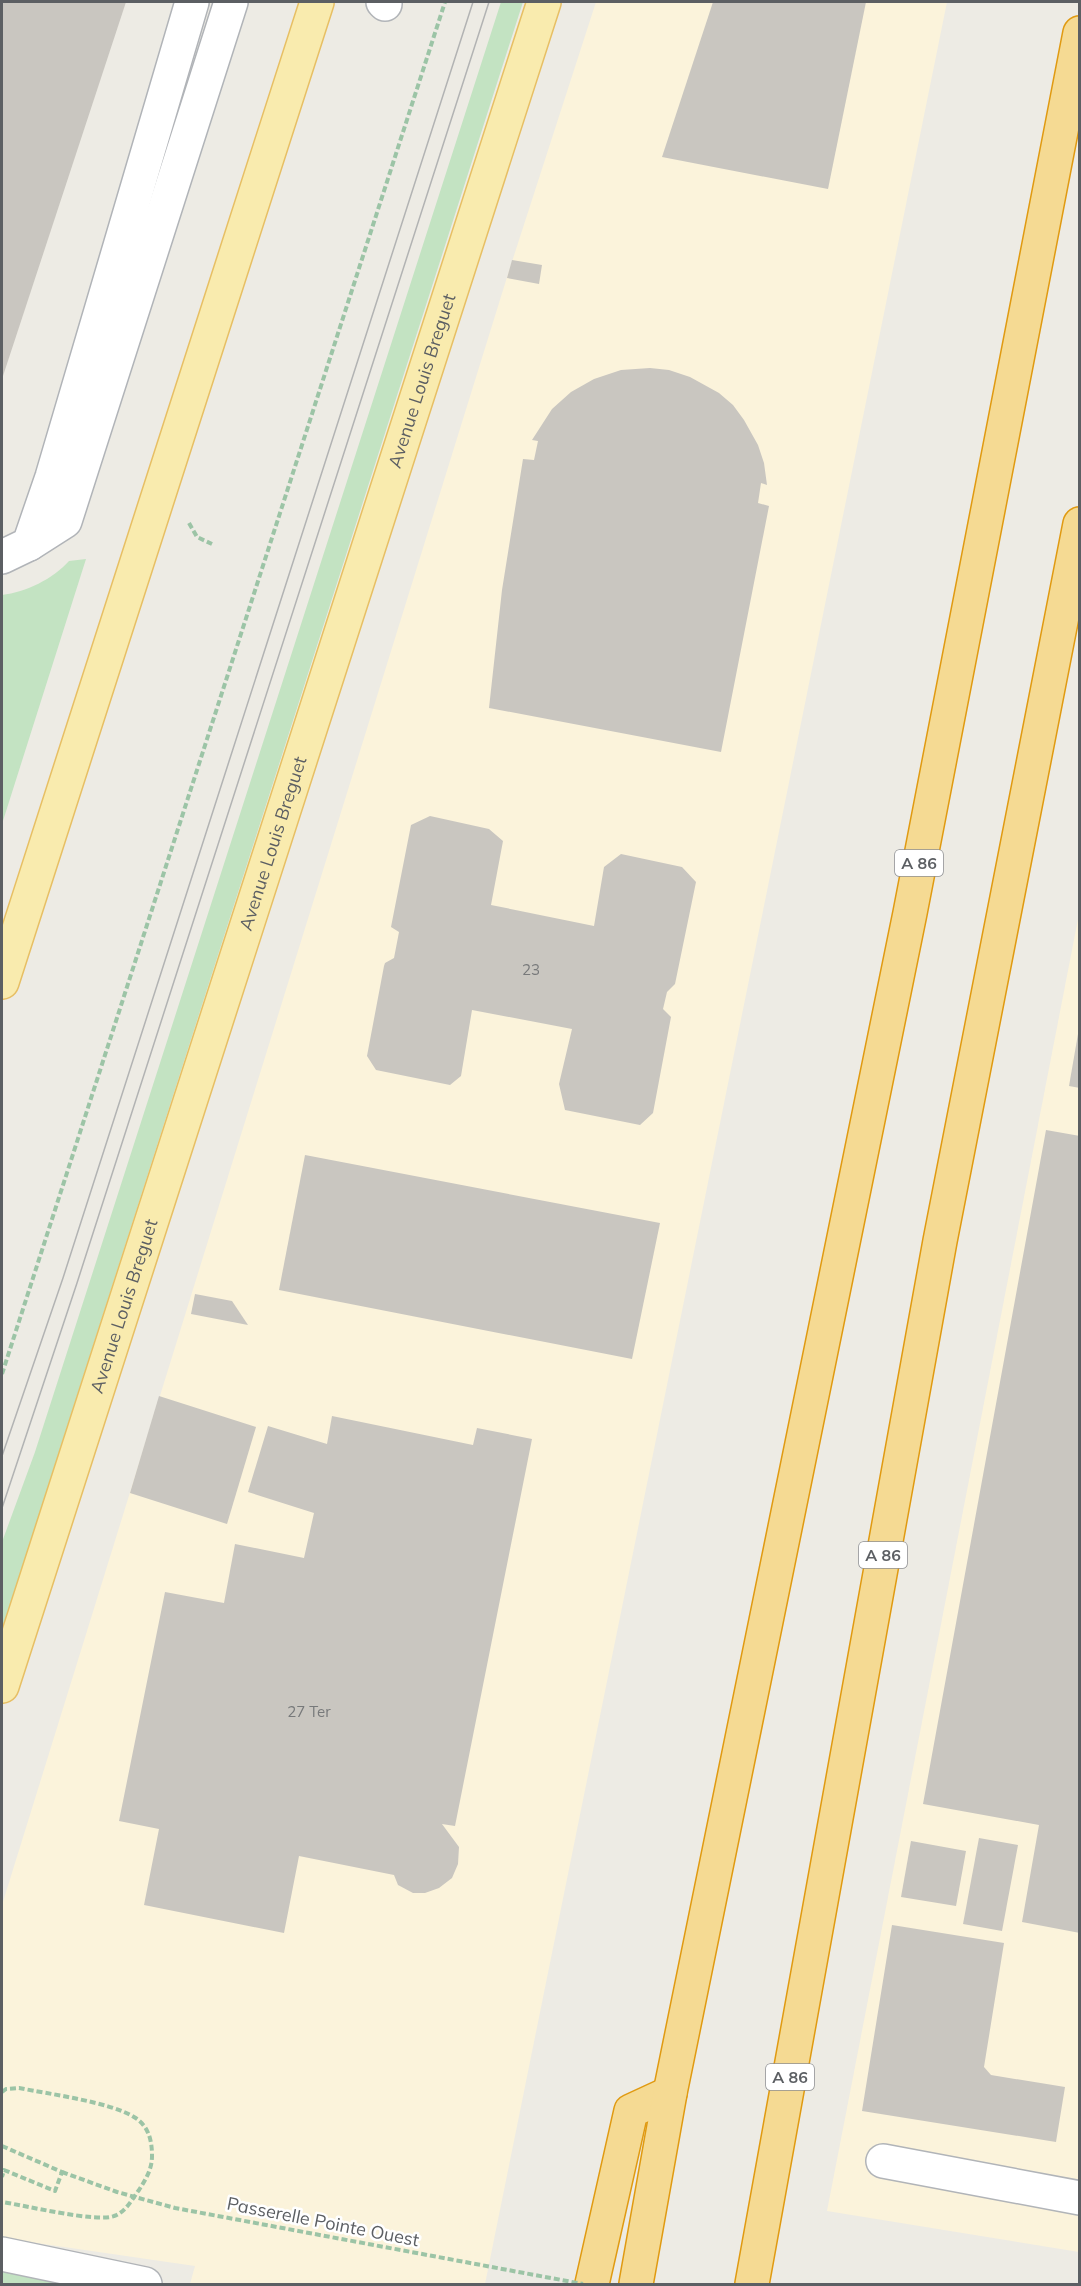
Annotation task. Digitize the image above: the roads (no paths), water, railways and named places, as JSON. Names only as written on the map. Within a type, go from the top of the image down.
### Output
[{"type":"highway","name":"A 86","points":[[636,2284],[670,2092],[910,913],[1080,33]]},
{"type":"highway","name":"A 86","points":[[752,2284],[940,1241],[1080,524]]},
{"type":"highway","points":[[592,2284],[631,2111],[670,2092]]},
{"type":"main road","points":[[2,982],[317,2]]},
{"type":"main road","name":"Avenue Louis Breguet","points":[[2,1686],[544,2]]},
{"type":"street","points":[[15,551],[55,466],[192,2]]},
{"type":"street","points":[[15,551],[65,521],[231,2]]},
{"type":"street","points":[[883,2161],[1080,2198]]},
{"type":"street","points":[[2,2254],[145,2284]]},
{"type":"tram line","points":[[2,1456],[63,1278],[473,2]]},
{"type":"tram line","points":[[2,1508],[77,1283],[489,2]]}]
